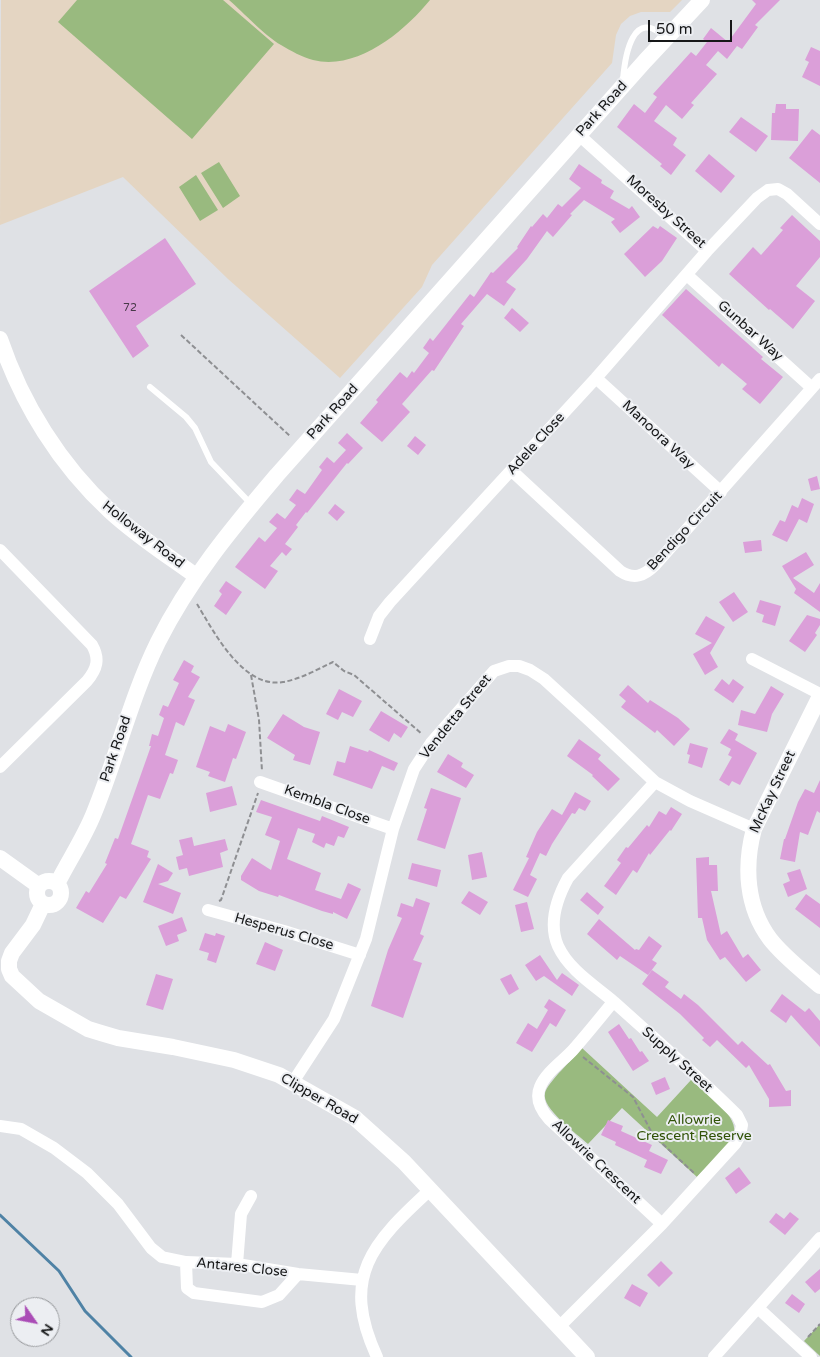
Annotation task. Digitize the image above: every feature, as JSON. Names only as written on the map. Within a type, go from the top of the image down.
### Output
[{"type":"street","name":"Park Road","points":[[57,884],[94,814],[128,713],[146,670],[172,616],[196,576],[252,504],[579,135],[702,0]]},
{"type":"street","name":"Moresby Street","points":[[579,135],[707,251],[757,198],[768,190],[778,189],[787,194],[820,224]]},
{"type":"street","name":"Adele Close","points":[[370,639],[379,616],[390,602],[596,378],[707,251]]},
{"type":"street","name":"Gunbar Way","points":[[687,275],[816,384]]},
{"type":"street","name":"Holloway Road","points":[[0,339],[7,361],[32,412],[59,454],[89,491],[112,513],[151,544],[196,576]]},
{"type":"street","name":"Manoora Way","points":[[596,378],[720,492]]},
{"type":"street","name":"Bendigo Circuit","points":[[512,471],[620,571],[631,576],[643,575],[648,572],[816,384]]},
{"type":"street","points":[[0,550],[92,645],[97,657],[95,669],[87,681],[0,767]]},
{"type":"street","points":[[752,660],[820,695]]},
{"type":"street","name":"Vendetta Street","points":[[293,1082],[334,1019],[360,955],[366,939],[393,829],[414,769],[431,743],[494,671],[509,666],[519,666],[530,670],[544,679],[655,782],[690,801],[754,829]]},
{"type":"street","name":"McKay Street","points":[[819,984],[782,952],[760,924],[749,887],[747,867],[754,829],[820,695]]},
{"type":"street","name":"Kembla Close","points":[[260,782],[393,829]]},
{"type":"street","name":"Supply Street","points":[[559,1327],[703,1181],[735,1144],[740,1135],[742,1125],[737,1115],[567,962],[557,944],[553,919],[558,896],[568,878],[655,782]]},
{"type":"street","points":[[0,858],[38,886]]},
{"type":"street","points":[[47,881],[57,884],[61,893],[60,898],[53,904],[43,904],[37,896],[38,886],[47,881]]},
{"type":"street","name":"Clipper Road","points":[[43,904],[32,925],[12,953],[9,961],[9,969],[12,976],[39,1001],[88,1029],[118,1038],[234,1060],[279,1075],[355,1118],[390,1148],[587,1357]]},
{"type":"street","name":"Hesperus Close","points":[[208,910],[360,955]]},
{"type":"street","name":"Allowrie Crescent","points":[[613,1002],[574,1049],[544,1079],[539,1089],[539,1103],[542,1111],[662,1224]]},
{"type":"street","name":"Antares Close","points":[[0,1126],[21,1129],[54,1148],[87,1173],[118,1204],[151,1248],[162,1257],[186,1262],[237,1264],[298,1274],[362,1280]]},
{"type":"street","points":[[377,1357],[366,1332],[363,1315],[362,1280],[366,1265],[380,1242],[402,1216],[430,1190]]},
{"type":"street","points":[[237,1264],[240,1214],[251,1196]]},
{"type":"street","points":[[714,1357],[820,1238]]},
{"type":"street","name":"Antares Close","points":[[186,1262],[187,1288],[194,1293],[262,1302],[279,1295],[298,1274]]},
{"type":"street","points":[[758,1308],[811,1357]]},
{"type":"lane","points":[[623,86],[624,66],[631,39],[635,33],[640,29],[649,27],[666,38]]},
{"type":"lane","points":[[150,387],[186,417],[195,428],[211,462],[252,504]]},
{"type":"path","points":[[181,335],[303,447]]},
{"type":"path","points":[[186,592],[194,599],[239,665],[250,675],[269,681],[282,682],[305,675],[334,662],[344,671],[354,675],[431,743]]},
{"type":"path","points":[[208,910],[221,900],[260,782],[262,768],[259,720],[250,675]]},
{"type":"path","points":[[574,1049],[633,1097],[658,1141],[703,1181]]},
{"type":"path","points":[[799,1346],[820,1324]]},
{"type":"shaded area","points":[[1,0],[682,0],[670,12],[641,12],[630,16],[621,24],[616,35],[612,63],[432,265],[422,287],[340,378],[228,279],[123,177],[0,225]]},
{"type":"green space","points":[[77,0],[223,0],[274,44],[192,139],[58,22]]},
{"type":"green space","points":[[229,0],[430,0],[407,24],[378,46],[346,60],[330,62],[309,59],[281,45],[261,30]]},
{"type":"green space","points":[[219,162],[240,196],[223,208],[201,173]]},
{"type":"green space","points":[[196,175],[218,210],[200,221],[179,187]]},
{"type":"green space","name":"Allowrie Crescent Reserve","points":[[582,1048],[657,1117],[691,1080],[727,1113],[734,1129],[730,1141],[722,1152],[697,1177],[622,1108],[588,1144],[554,1113],[545,1099],[547,1088]]},
{"type":"green space","points":[[820,1324],[820,1356],[804,1341]]},
{"type":"building","points":[[752,0],[780,0],[755,25],[758,27],[742,49],[737,46],[727,59],[718,51],[706,65],[717,74],[691,103],[694,105],[682,119],[666,105],[654,121],[677,138],[673,145],[686,155],[671,175],[660,166],[662,164],[617,127],[634,104],[645,113],[657,97],[653,94],[691,52],[696,56],[707,42],[703,39],[711,28],[728,42],[756,4]]},
{"type":"building","points":[[811,47],[820,51],[820,86],[802,77],[809,62],[805,60]]},
{"type":"building","points":[[776,104],[786,104],[786,109],[799,109],[798,141],[771,140],[772,113],[775,113]]},
{"type":"building","points":[[741,117],[768,136],[756,152],[729,132]]},
{"type":"building","points":[[812,129],[820,135],[820,183],[789,158]]},
{"type":"building","points":[[709,154],[735,176],[721,193],[695,171]]},
{"type":"building","points":[[579,164],[602,180],[601,183],[614,191],[610,198],[629,209],[632,206],[640,217],[620,233],[611,222],[615,219],[584,200],[570,214],[572,215],[553,237],[547,231],[527,259],[506,282],[516,289],[504,306],[487,294],[461,324],[464,326],[434,371],[432,370],[402,404],[410,412],[382,442],[360,423],[378,402],[376,400],[400,372],[407,378],[412,371],[414,373],[429,353],[423,348],[430,338],[433,341],[470,294],[474,297],[491,272],[493,273],[518,248],[531,226],[543,214],[547,218],[558,204],[562,207],[581,188],[569,179]]},
{"type":"building","points":[[792,215],[820,241],[820,257],[796,286],[815,301],[793,329],[729,274],[753,247],[761,255],[783,230],[780,228]]},
{"type":"building","points":[[653,226],[658,229],[660,226],[677,238],[662,261],[645,277],[624,254]]},
{"type":"building","points":[[165,238],[196,284],[136,326],[149,346],[133,358],[89,291]]},
{"type":"building","points":[[686,289],[783,377],[760,404],[742,389],[747,384],[722,363],[719,367],[662,315]]},
{"type":"building","points":[[512,308],[529,323],[520,332],[504,318]]},
{"type":"building","points":[[347,433],[363,448],[347,463],[296,525],[298,527],[285,544],[292,549],[286,556],[282,552],[270,566],[278,571],[265,589],[235,567],[259,537],[265,542],[277,528],[269,522],[277,513],[285,519],[296,505],[289,500],[297,489],[305,494],[322,470],[319,467],[327,457],[334,463],[346,450],[338,443]]},
{"type":"building","points":[[415,436],[426,445],[418,455],[407,446]]},
{"type":"building","points":[[817,476],[820,489],[811,491],[808,479]]},
{"type":"building","points":[[802,498],[814,504],[807,523],[799,519],[787,542],[772,535],[780,520],[785,522],[792,505],[798,508]]},
{"type":"building","points":[[335,504],[345,512],[337,521],[328,513]]},
{"type":"building","points":[[761,540],[762,551],[745,553],[743,542]]},
{"type":"building","points":[[806,552],[814,565],[793,578],[814,593],[820,583],[820,612],[794,593],[796,589],[782,566]]},
{"type":"building","points":[[226,581],[242,592],[226,615],[214,606],[222,594],[219,591]]},
{"type":"building","points":[[734,592],[748,612],[733,622],[719,602]]},
{"type":"building","points":[[760,600],[781,606],[775,626],[762,622],[764,615],[756,612]]},
{"type":"building","points":[[807,615],[820,619],[820,625],[815,633],[817,635],[805,652],[789,641]]},
{"type":"building","points":[[706,616],[725,627],[710,653],[718,667],[705,675],[693,654],[712,643],[695,634]]},
{"type":"building","points":[[184,660],[194,666],[191,672],[200,677],[188,697],[195,700],[184,726],[176,722],[165,755],[178,760],[173,774],[170,773],[160,799],[148,795],[131,844],[149,851],[147,857],[151,859],[126,899],[120,896],[103,923],[76,908],[86,891],[89,893],[107,864],[105,863],[115,838],[118,839],[151,746],[149,746],[152,734],[158,736],[164,718],[159,715],[163,705],[168,707],[179,683],[173,680]]},
{"type":"building","points":[[722,679],[729,685],[733,679],[744,687],[733,703],[714,690]]},
{"type":"building","points":[[628,685],[648,703],[650,700],[678,718],[690,729],[674,746],[657,730],[655,733],[621,707],[626,701],[619,695]]},
{"type":"building","points":[[771,686],[784,694],[772,714],[767,732],[738,725],[741,710],[755,714]]},
{"type":"building","points":[[339,689],[362,701],[353,717],[342,712],[338,720],[326,714]]},
{"type":"building","points":[[381,711],[408,727],[401,738],[394,733],[389,742],[369,730]]},
{"type":"building","points":[[283,714],[304,727],[320,732],[310,765],[293,760],[295,755],[267,738]]},
{"type":"building","points":[[228,724],[246,732],[236,759],[233,758],[225,782],[208,776],[210,772],[196,767],[210,726],[225,732]]},
{"type":"building","points":[[729,729],[738,734],[735,740],[757,753],[740,785],[732,781],[729,786],[719,780],[732,757],[728,755],[731,749],[720,743]]},
{"type":"building","points":[[579,739],[601,755],[598,759],[620,779],[608,791],[593,775],[567,756]]},
{"type":"building","points":[[690,743],[708,748],[702,768],[688,763],[690,755],[687,754]]},
{"type":"building","points":[[350,746],[368,752],[369,750],[398,763],[394,771],[382,766],[372,789],[333,775],[337,761],[345,763]]},
{"type":"building","points":[[448,754],[463,763],[461,767],[474,775],[466,788],[437,772]]},
{"type":"building","points":[[820,780],[820,813],[817,811],[808,835],[800,832],[795,862],[780,859],[784,839],[798,802],[805,789],[814,793]]},
{"type":"building","points":[[232,786],[237,805],[210,812],[206,793]]},
{"type":"building","points":[[431,788],[461,798],[445,849],[417,840],[427,809],[424,808]]},
{"type":"building","points":[[575,792],[591,801],[585,811],[579,808],[575,814],[572,813],[546,856],[540,853],[530,875],[537,879],[528,897],[513,890],[529,858],[526,857],[537,832],[552,809],[562,815]]},
{"type":"building","points":[[261,800],[320,821],[322,816],[349,827],[344,838],[338,836],[334,846],[326,843],[324,848],[312,842],[315,834],[298,828],[287,859],[321,873],[315,890],[341,899],[348,883],[361,889],[347,919],[333,912],[333,914],[322,911],[279,895],[278,897],[259,891],[241,880],[241,876],[252,858],[271,870],[280,841],[265,835],[272,817],[256,812]]},
{"type":"building","points":[[671,807],[682,814],[671,831],[650,855],[649,853],[637,873],[633,870],[616,895],[604,886],[621,863],[617,860],[626,847],[628,848],[647,825],[649,827],[659,811],[666,815]]},
{"type":"building","points":[[192,837],[194,846],[225,839],[228,850],[220,853],[223,867],[189,876],[187,868],[179,870],[176,857],[183,855],[179,840]]},
{"type":"building","points":[[482,852],[487,877],[472,880],[468,855]]},
{"type":"building","points":[[709,857],[709,865],[717,865],[718,891],[711,891],[721,935],[727,931],[743,958],[748,954],[761,970],[746,982],[725,957],[720,960],[707,940],[702,918],[698,918],[696,858]]},
{"type":"building","points":[[412,863],[441,870],[437,887],[408,879]]},
{"type":"building","points":[[158,864],[173,873],[168,881],[158,884],[181,893],[173,914],[143,902]]},
{"type":"building","points":[[800,869],[807,889],[788,897],[783,884],[790,881],[787,873]]},
{"type":"building","points":[[469,891],[488,902],[480,915],[461,903]]},
{"type":"building","points":[[587,892],[604,907],[598,915],[580,900]]},
{"type":"building","points":[[806,894],[820,904],[820,928],[795,909]]},
{"type":"building","points":[[416,898],[430,903],[420,934],[424,936],[413,960],[422,963],[403,1018],[371,1006],[388,950],[402,918],[397,916],[401,903],[413,907]]},
{"type":"building","points":[[527,902],[534,929],[521,932],[515,905]]},
{"type":"building","points":[[182,917],[187,931],[177,935],[179,941],[166,946],[158,926]]},
{"type":"building","points":[[599,919],[635,950],[639,950],[649,936],[662,946],[652,960],[657,963],[648,975],[620,956],[617,960],[587,934]]},
{"type":"building","points":[[205,933],[215,936],[216,933],[225,936],[216,963],[207,960],[209,953],[199,950]]},
{"type":"building","points":[[265,942],[283,950],[275,971],[256,964]]},
{"type":"building","points":[[540,955],[557,980],[562,973],[579,985],[572,996],[544,976],[536,981],[525,965]]},
{"type":"building","points":[[652,970],[669,982],[665,987],[681,999],[684,994],[698,1005],[738,1045],[742,1041],[768,1065],[770,1064],[786,1091],[791,1090],[791,1106],[769,1107],[769,1099],[749,1065],[746,1068],[717,1040],[710,1047],[702,1040],[704,1038],[680,1014],[642,984]]},
{"type":"building","points":[[156,974],[173,979],[163,1010],[146,1005]]},
{"type":"building","points":[[511,974],[519,989],[509,995],[500,979]]},
{"type":"building","points":[[782,994],[805,1012],[809,1008],[820,1021],[820,1047],[791,1015],[786,1023],[770,1011]]},
{"type":"building","points":[[549,999],[566,1010],[556,1027],[550,1023],[532,1052],[516,1043],[528,1023],[537,1029],[548,1010],[544,1007]]},
{"type":"building","points":[[619,1024],[629,1039],[631,1038],[640,1052],[642,1051],[649,1061],[633,1071],[608,1032]]},
{"type":"building","points":[[665,1077],[670,1089],[656,1095],[651,1083]]},
{"type":"building","points":[[608,1120],[623,1126],[621,1131],[652,1145],[649,1151],[668,1160],[661,1174],[644,1167],[647,1160],[615,1145],[616,1142],[601,1135]]},
{"type":"building","points":[[739,1167],[751,1183],[736,1194],[725,1178]]},
{"type":"building","points":[[790,1212],[799,1219],[785,1235],[769,1222],[776,1213],[784,1219]]},
{"type":"building","points":[[661,1261],[673,1273],[659,1287],[647,1275]]},
{"type":"building","points":[[820,1269],[820,1289],[815,1293],[805,1282]]},
{"type":"building","points":[[632,1284],[648,1293],[640,1307],[624,1298]]},
{"type":"building","points":[[792,1294],[805,1304],[799,1313],[785,1303]]},
{"type":"waterway","points":[[0,1215],[59,1271],[85,1311],[131,1357]]}]
